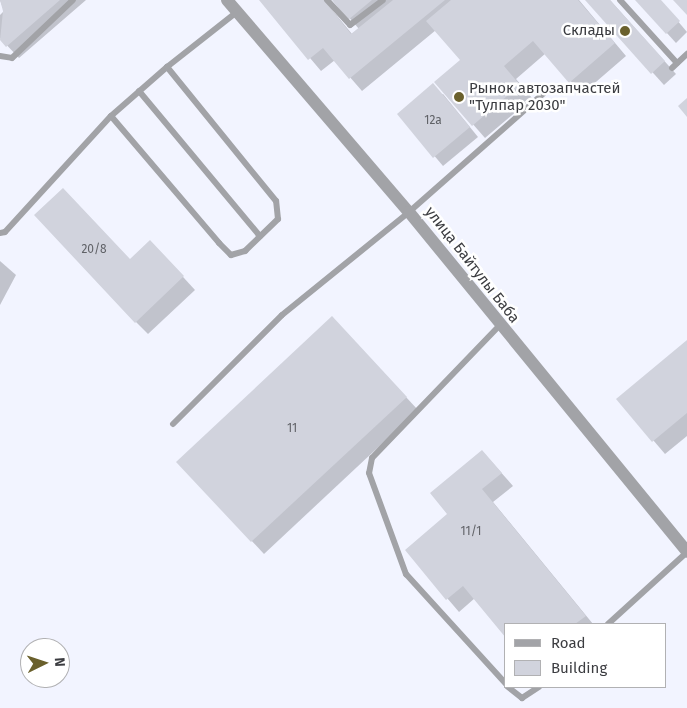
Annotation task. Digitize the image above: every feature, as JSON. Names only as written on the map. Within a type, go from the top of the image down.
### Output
[{"type":"street","name":"улица Байтулы Баба","points":[[227,0],[409,212],[499,326],[687,552]]},
{"type":"lane","points":[[0,56],[12,58],[73,0]]},
{"type":"lane","points":[[327,0],[350,25],[383,0]]},
{"type":"lane","points":[[620,0],[675,65],[687,54]]},
{"type":"lane","points":[[0,233],[5,232],[111,116],[167,67],[237,12]]},
{"type":"lane","points":[[111,116],[231,255],[245,251],[278,219],[276,201],[167,67]]},
{"type":"lane","points":[[139,91],[260,236]]},
{"type":"lane","points":[[173,424],[282,315],[409,212],[545,92]]},
{"type":"lane","points":[[499,326],[372,458],[369,473],[406,574],[504,683]]},
{"type":"lane","points":[[609,623],[687,552]]},
{"type":"lane","points":[[510,688],[522,698],[537,688]]},
{"type":"building","points":[[0,0],[60,0],[6,47],[0,40],[3,11]]},
{"type":"building","points":[[259,0],[324,0],[351,34],[393,0],[445,0],[349,79],[323,48],[308,60]]},
{"type":"building","points":[[332,0],[372,0],[348,20]]},
{"type":"building","points":[[451,0],[578,0],[615,43],[569,83],[533,41],[504,66],[520,85],[472,126],[434,82],[460,60],[426,21]]},
{"type":"building","name":"Склады","points":[[585,0],[610,0],[665,61],[651,74]]},
{"type":"building","points":[[635,0],[661,0],[680,21],[666,34]]},
{"type":"building","points":[[673,0],[687,0],[687,15]]},
{"type":"building","points":[[433,83],[470,127],[433,158],[397,114]]},
{"type":"building","points":[[687,98],[687,117],[678,106]]},
{"type":"building","points":[[63,188],[130,259],[150,240],[184,276],[135,323],[34,215]]},
{"type":"building","points":[[332,316],[407,397],[251,542],[176,462]]},
{"type":"building","points":[[687,340],[687,413],[652,442],[616,399]]},
{"type":"building","points":[[482,450],[502,473],[482,489],[586,616],[576,623],[504,623],[504,636],[463,586],[446,600],[405,550],[447,514],[430,493]]},
{"type":"place","name":"Склады","points":[[625,31]]},
{"type":"place","name":"Рынок автозапчастей \"Тулпар 2030\"","points":[[459,97]]}]
